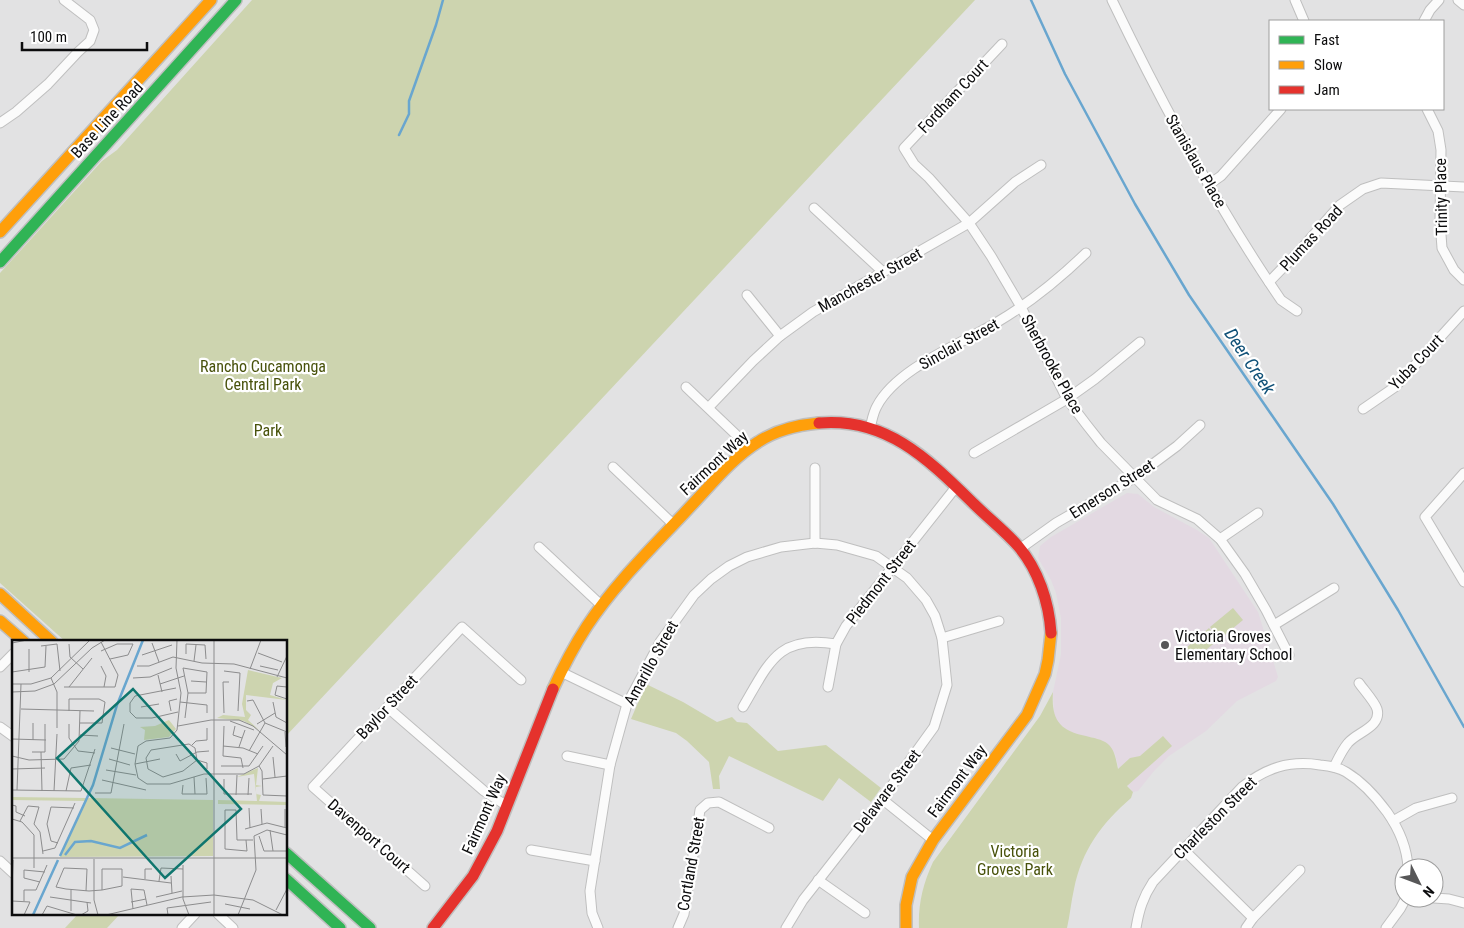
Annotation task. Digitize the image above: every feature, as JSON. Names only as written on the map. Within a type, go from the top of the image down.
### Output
[{"type":"street","points":[[0,123],[16,112],[48,84],[90,41],[94,30],[90,20],[64,0]]},
{"type":"street","name":"Base Line Road","points":[[0,232],[211,0]]},
{"type":"street","name":"Base Line Road","points":[[0,262],[173,73],[236,0]]},
{"type":"street","name":"Stanislaus Place","points":[[1112,0],[1146,71],[1208,185],[1281,300],[1297,311]]},
{"type":"street","points":[[1295,0],[1304,20]]},
{"type":"street","points":[[1425,20],[1439,0]]},
{"type":"street","points":[[1458,0],[1464,5]]},
{"type":"street","name":"Fordham Court","points":[[904,148],[1002,44]]},
{"type":"street","points":[[1208,185],[1221,176],[1280,110]]},
{"type":"street","name":"Trinity Place","points":[[1428,110],[1438,131],[1441,150],[1440,221],[1442,248],[1454,270],[1464,280]]},
{"type":"street","name":"Sherbrooke Place","points":[[904,148],[914,164],[968,223],[991,256],[1021,307],[1067,398],[1101,443],[1157,500],[1197,519],[1220,540],[1245,574],[1289,655]]},
{"type":"street","name":"Manchester Street","points":[[709,407],[780,336],[813,312],[968,223],[1014,182],[1041,164]]},
{"type":"street","name":"Plumas Road","points":[[1269,282],[1340,205],[1363,189],[1381,183],[1441,185],[1464,188]]},
{"type":"street","points":[[814,208],[882,271]]},
{"type":"street","name":"Sinclair Street","points":[[870,428],[877,405],[898,380],[930,359],[998,322],[1021,307],[1057,280],[1086,253]]},
{"type":"street","points":[[747,295],[780,336]]},
{"type":"street","name":"Yuba Court","points":[[1362,409],[1395,387],[1464,311]]},
{"type":"street","points":[[974,453],[1067,398],[1095,379],[1140,342]]},
{"type":"street","points":[[686,387],[749,447]]},
{"type":"street","name":"Fairmont Way","points":[[434,928],[464,889],[484,858],[508,806],[549,696],[577,642],[601,605],[716,479],[749,447],[781,430],[810,423],[841,422],[870,428],[892,436],[912,448],[956,487],[1020,548],[1038,580],[1050,619],[1052,643],[1045,678],[1038,695],[1027,715],[933,840],[912,877],[906,905],[906,928]]},
{"type":"street","name":"Emerson Street","points":[[1020,548],[1056,523],[1134,478],[1177,446],[1200,425]]},
{"type":"street","points":[[613,467],[674,525]]},
{"type":"street","points":[[815,468],[815,543]]},
{"type":"street","points":[[1464,473],[1425,517],[1464,582]]},
{"type":"street","name":"Piedmont Street","points":[[828,687],[836,644],[846,626],[956,487]]},
{"type":"street","points":[[1220,540],[1258,513]]},
{"type":"street","name":"Amarillo Street","points":[[598,928],[592,913],[591,898],[595,861],[610,766],[627,704],[665,634],[694,595],[728,566],[747,557],[780,547],[815,543],[837,545],[857,549],[876,556],[893,566]]},
{"type":"street","points":[[539,547],[601,605]]},
{"type":"street","name":"Delaware Street","points":[[786,928],[803,900],[882,799],[934,727],[947,685],[942,638],[935,616],[926,600],[907,578],[893,566]]},
{"type":"street","points":[[1274,625],[1334,588]]},
{"type":"street","points":[[0,594],[50,640]]},
{"type":"street","points":[[0,620],[22,640]]},
{"type":"street","points":[[942,638],[999,621]]},
{"type":"street","name":"Baylor Street","points":[[313,787],[462,627],[521,680]]},
{"type":"street","points":[[743,707],[766,667],[775,656],[786,648],[802,642],[820,641],[836,644]]},
{"type":"street","points":[[0,667],[12,655]]},
{"type":"street","points":[[561,672],[627,704]]},
{"type":"street","points":[[1358,683],[1375,705],[1378,716],[1370,728],[1348,742],[1334,767],[1346,772],[1380,803],[1394,821],[1404,842],[1408,858]]},
{"type":"street","points":[[387,707],[484,791],[508,806]]},
{"type":"street","points":[[0,727],[12,735]]},
{"type":"street","points":[[567,756],[610,766]]},
{"type":"street","name":"Charleston Street","points":[[1136,928],[1138,911],[1143,898],[1153,882],[1242,787],[1258,774],[1284,765],[1306,763],[1334,767]]},
{"type":"street","name":"Davenport Court","points":[[313,787],[425,886]]},
{"type":"street","points":[[1394,821],[1416,808],[1452,798]]},
{"type":"street","points":[[882,799],[933,840]]},
{"type":"street","name":"Cortland Street","points":[[678,928],[684,914],[700,810],[708,803],[719,802],[769,828]]},
{"type":"street","points":[[1183,849],[1253,918]]},
{"type":"street","points":[[531,850],[595,861]]},
{"type":"street","points":[[288,855],[370,928]]},
{"type":"street","points":[[0,861],[12,872]]},
{"type":"street","points":[[1246,928],[1253,918],[1300,870]]},
{"type":"street","points":[[818,880],[865,913]]},
{"type":"street","points":[[288,881],[340,928]]},
{"type":"street","points":[[1444,899],[1464,903]]},
{"type":"street","points":[[1386,928],[1401,908]]},
{"type":"street","points":[[182,928],[193,916]]},
{"type":"street","points":[[220,916],[233,928]]},
{"type":"shaded area","name":"Victoria Groves Elementary School","points":[[1127,493],[1138,494],[1154,507],[1209,538],[1258,612],[1278,677],[1276,681],[1237,701],[1206,731],[1169,756],[1138,791],[1133,792],[1121,777],[1115,754],[1108,744],[1093,738],[1074,734],[1056,721],[1053,692],[1061,654],[1061,618],[1056,593],[1038,558],[1040,546],[1051,537]]},
{"type":"green space","name":"Rancho Cucamonga Central Park","points":[[252,0],[975,0],[288,734],[288,640],[64,640],[0,583],[0,273],[102,161],[117,150]]},
{"type":"green space","points":[[1233,608],[1243,620],[1220,639],[1210,627]]},
{"type":"green space","points":[[1209,628],[1218,640],[1195,659],[1186,648]]},
{"type":"green space","points":[[646,684],[683,702],[717,722],[732,717],[737,722],[747,723],[778,751],[826,745],[881,788],[871,802],[839,778],[823,801],[729,756],[719,776],[720,789],[713,789],[709,762],[687,741],[676,733],[631,719]]},
{"type":"green space","name":"Victoria Groves Park","points":[[1053,692],[1055,716],[1063,727],[1069,731],[1108,744],[1114,752],[1118,769],[1130,758],[1140,756],[1163,736],[1172,746],[1127,786],[1133,792],[1131,798],[1094,839],[1082,862],[1078,875],[1067,928],[919,928],[922,894],[933,862],[1040,716]]},
{"type":"green space","points":[[76,916],[118,916],[107,928],[65,928]]},
{"type":"waterway","points":[[399,135],[409,114],[409,101],[443,0]]},
{"type":"waterway","name":"Deer Creek","points":[[1031,0],[1065,74],[1135,204],[1189,295],[1333,504],[1398,610],[1464,727]]},
{"type":"traffic: fast","points":[[0,262],[236,0]]},
{"type":"traffic: fast","points":[[288,855],[370,928]]},
{"type":"traffic: fast","points":[[288,881],[340,928]]},
{"type":"traffic: slow","points":[[0,232],[211,0]]},
{"type":"traffic: slow","points":[[553,689],[582,634],[610,594],[722,473],[739,456],[772,434],[803,425],[819,423]]},
{"type":"traffic: slow","points":[[0,594],[50,640]]},
{"type":"traffic: slow","points":[[0,621],[22,640]]},
{"type":"traffic: slow","points":[[906,928],[906,905],[912,877],[933,840],[1027,715],[1045,674],[1051,633]]},
{"type":"traffic: jam","points":[[819,423],[843,423],[866,427],[886,434],[923,457],[940,472],[1008,535],[1025,555],[1041,586],[1048,610],[1051,633]]},
{"type":"traffic: jam","points":[[433,928],[473,876],[497,831],[553,689]]},
{"type":"place","name":"Victoria Groves Elementary School","points":[[1165,645]]},
{"type":"park label","name":"Park","points":[[268,430]]}]
